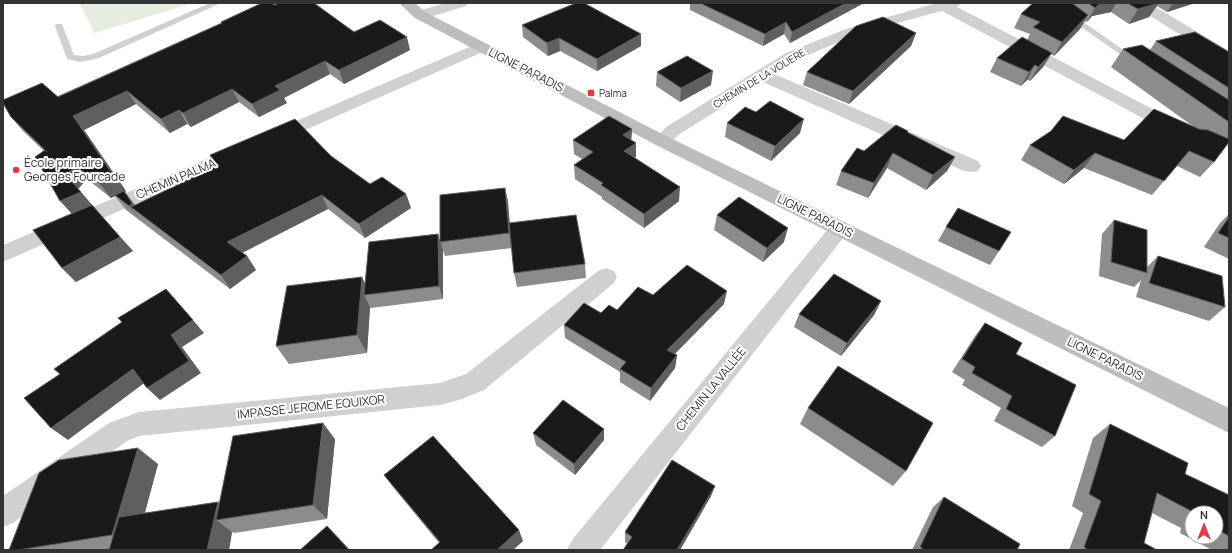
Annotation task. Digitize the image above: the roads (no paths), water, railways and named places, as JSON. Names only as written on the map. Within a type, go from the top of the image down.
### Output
[{"type":"main road","name":"LIGNE PARADIS","points":[[406,3],[420,15],[662,141],[1229,421]]},
{"type":"street","points":[[420,15],[461,3]]},
{"type":"street","points":[[1139,3],[1229,58]]},
{"type":"street","points":[[949,4],[1187,134]]},
{"type":"street","name":"CHEMIN DE LA VOLIERE","points":[[662,141],[672,131],[792,56],[829,39],[887,20],[949,4]]},
{"type":"street","name":"CHEMIN PALMA","points":[[3,254],[481,47]]},
{"type":"street","points":[[762,75],[972,166]]},
{"type":"street","name":"CHEMIN LA VALLÉE","points":[[582,550],[840,228]]},
{"type":"street","name":"IMPASSE JEROME EQUIXOR","points":[[3,513],[118,432],[139,424],[440,394],[462,388],[475,382],[606,277]]},
{"type":"lane","points":[[59,26],[70,57],[76,60],[84,59],[96,56],[217,3]]},
{"type":"lane","points":[[1051,3],[1140,63]]},
{"type":"place","name":"Palma","points":[[591,93]]},
{"type":"place","name":"École primaire Georges Fourcade","points":[[16,170]]}]
